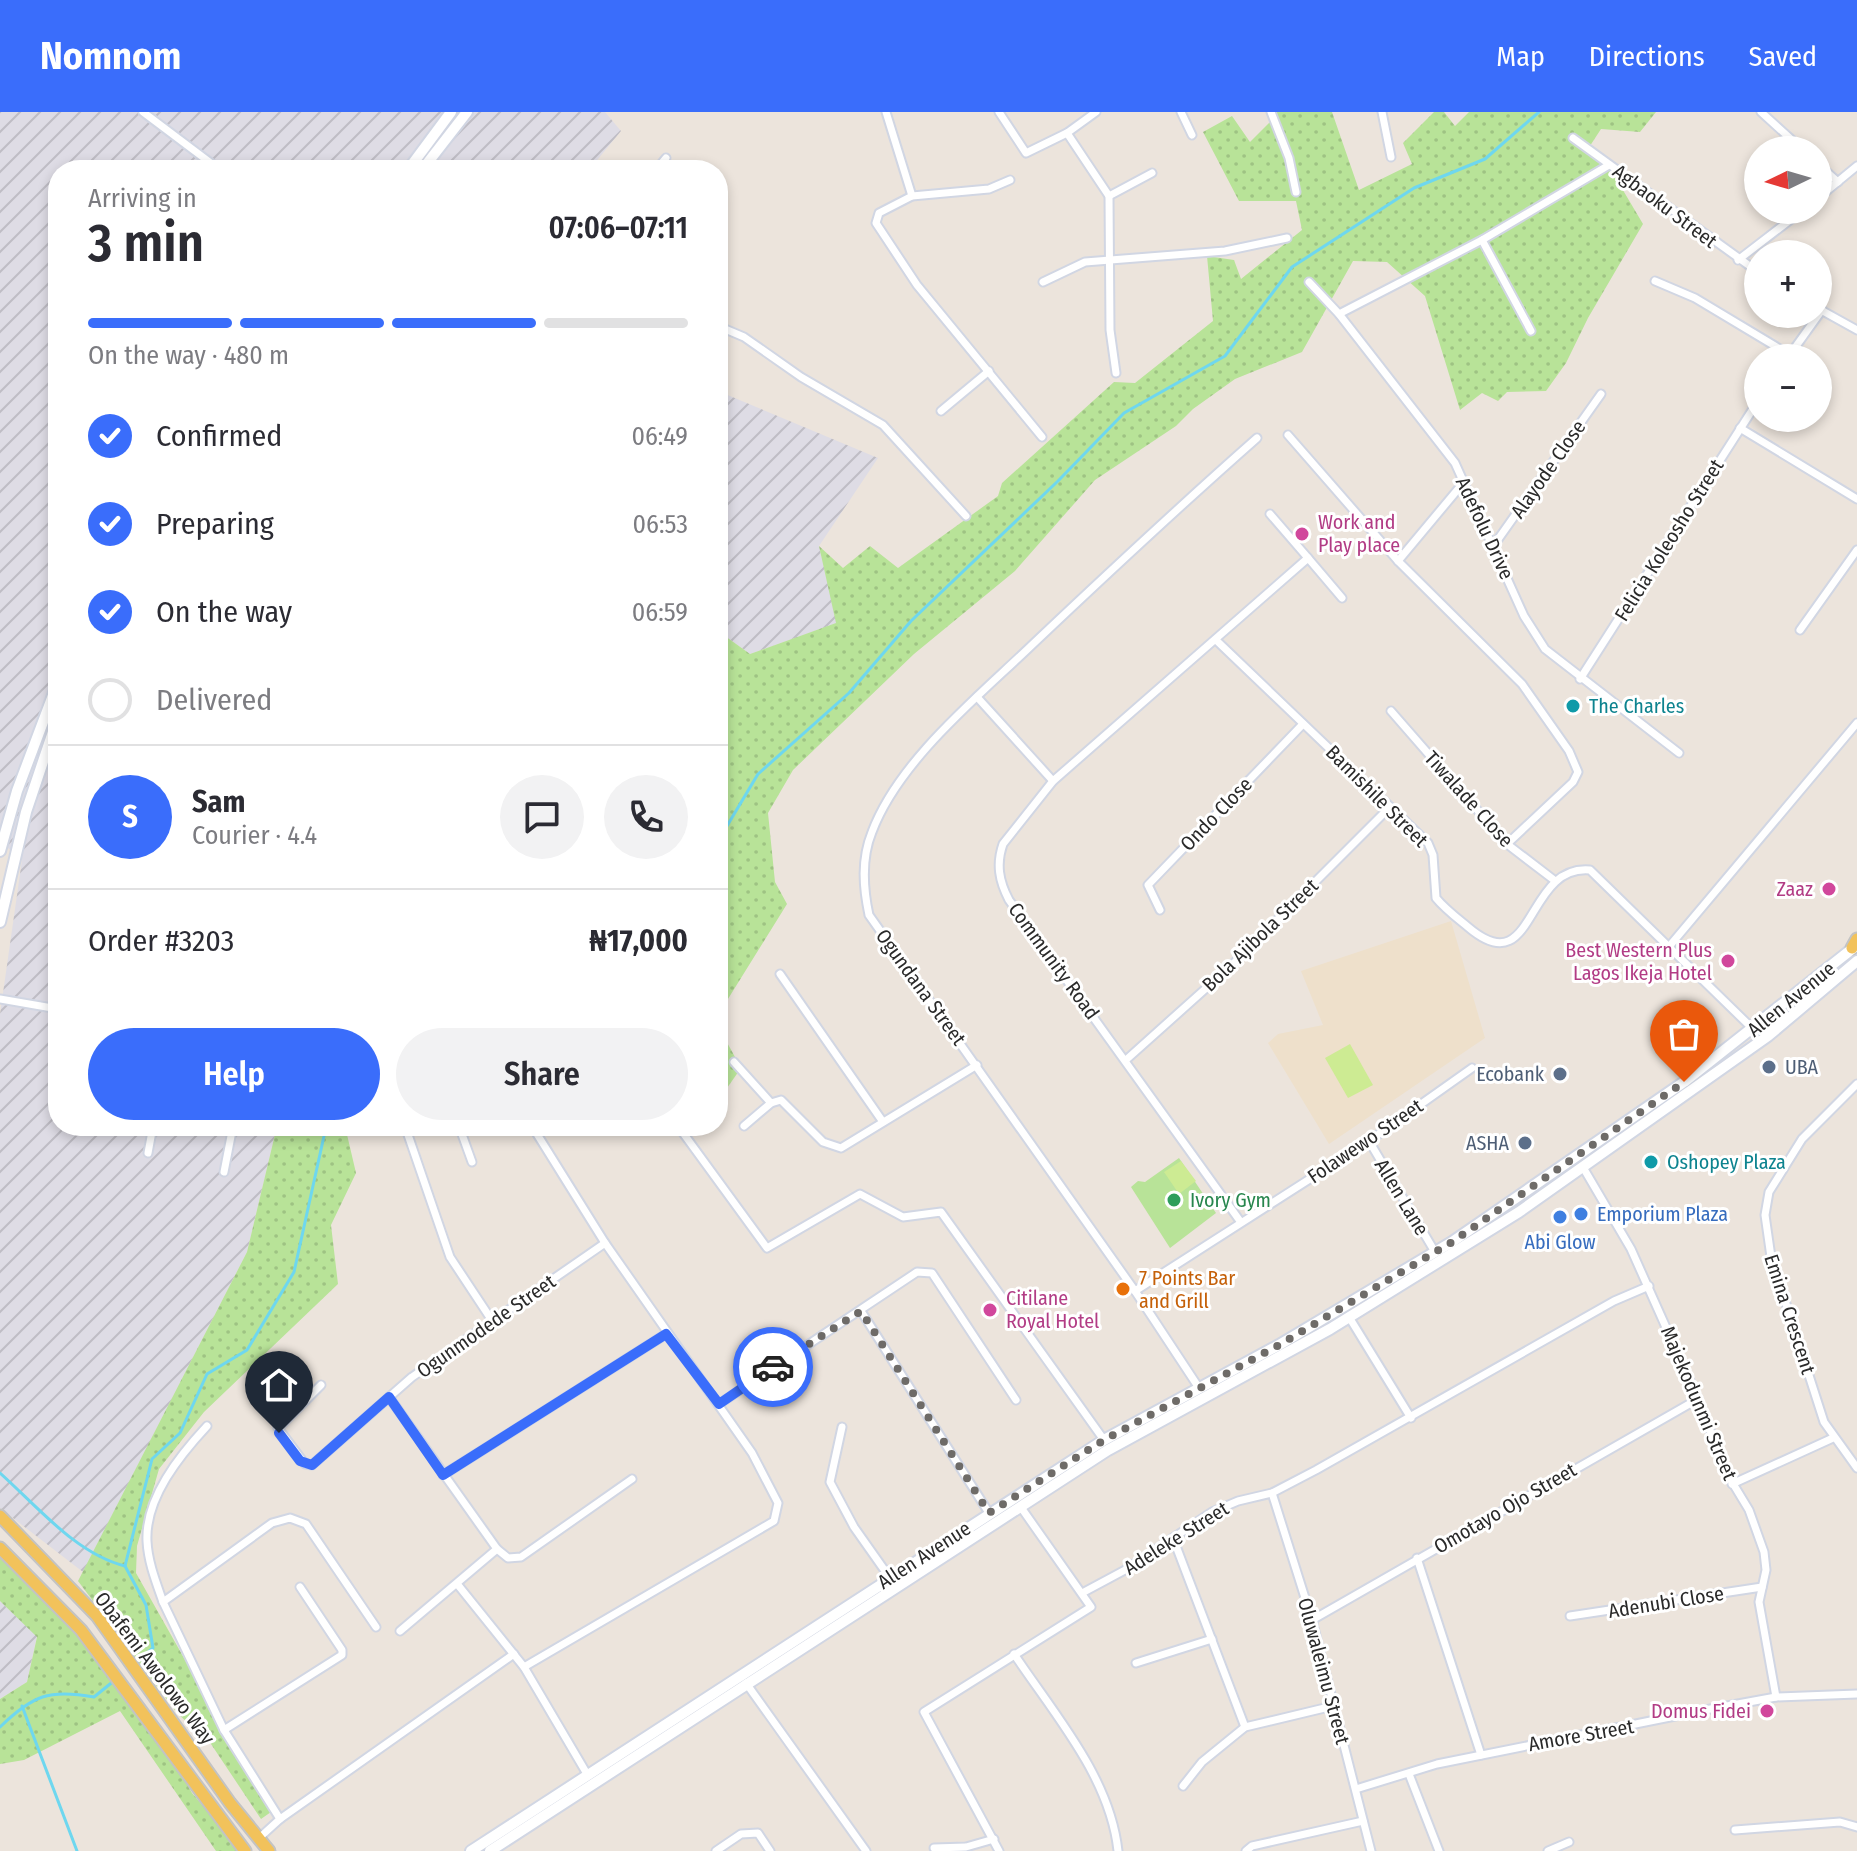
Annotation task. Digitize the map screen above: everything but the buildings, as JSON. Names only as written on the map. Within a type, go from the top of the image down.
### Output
[{"type":"main road","points":[[415,160],[451,112]]},
{"type":"main road","points":[[430,160],[467,112]]},
{"type":"main road","points":[[0,851],[17,791],[48,709]]},
{"type":"main road","points":[[0,922],[26,812],[48,747]]},
{"type":"main road","name":"Allen Avenue","points":[[471,1851],[1104,1440],[1279,1345],[1510,1204],[1754,1030],[1855,944]]},
{"type":"main road","name":"Allen Avenue","points":[[490,1851],[1108,1450],[1349,1317],[1584,1169],[1768,1036],[1857,961]]},
{"type":"main road","name":"Obafemi Awolowo Way","points":[[0,1516],[97,1616],[269,1851]]},
{"type":"main road","name":"Obafemi Awolowo Way","points":[[0,1548],[81,1630],[245,1851]]},
{"type":"main road","points":[[196,1783],[237,1851]]},
{"type":"street","points":[[143,112],[207,160]]},
{"type":"street","points":[[886,112],[912,196]]},
{"type":"street","points":[[999,112],[1026,153],[1067,133],[1096,112]]},
{"type":"street","points":[[1181,112],[1192,135]]},
{"type":"street","points":[[1271,112],[1289,158],[1296,192]]},
{"type":"street","points":[[1761,112],[1788,136]]},
{"type":"street","points":[[1385,114],[1391,157]]},
{"type":"street","points":[[1067,133],[1109,196],[1110,330],[1116,373]]},
{"type":"street","name":"Agbaoku Street","points":[[1573,138],[1744,264]]},
{"type":"street","points":[[1339,314],[1482,240],[1609,165]]},
{"type":"street","points":[[1832,187],[1857,166]]},
{"type":"street","points":[[1109,196],[1152,173]]},
{"type":"street","points":[[1832,177],[1838,182]]},
{"type":"street","points":[[1010,180],[989,189],[912,196],[879,213],[876,223],[880,235],[1042,437]]},
{"type":"street","points":[[1738,260],[1785,224]]},
{"type":"street","points":[[1043,282],[1085,262],[1225,251],[1287,238]]},
{"type":"street","points":[[1482,240],[1531,331]]},
{"type":"street","points":[[1655,281],[1695,298],[1768,344]]},
{"type":"street","name":"Adefolu Drive","points":[[1309,282],[1339,314],[1429,427],[1464,482],[1533,632],[1545,649],[1679,753]]},
{"type":"street","points":[[1832,316],[1857,330]]},
{"type":"street","points":[[728,330],[744,337],[801,377],[883,425],[966,516]]},
{"type":"street","points":[[941,411],[989,371]]},
{"type":"street","name":"Alayode Close","points":[[1494,545],[1601,394]]},
{"type":"street","name":"Felicia Koleosho Street","points":[[1580,679],[1744,422]]},
{"type":"street","points":[[1740,428],[1857,499]]},
{"type":"street","points":[[1288,435],[1398,561],[1522,684],[1575,762],[1578,772],[1573,782],[1507,844]]},
{"type":"street","name":"Ogundana Street","points":[[1199,1388],[1135,1291],[869,915],[864,891],[864,861],[872,831],[892,795],[924,752],[977,697],[1257,438]]},
{"type":"street","points":[[1398,561],[1464,482]]},
{"type":"street","points":[[1270,514],[1342,598]]},
{"type":"street","points":[[1800,630],[1857,550]]},
{"type":"street","name":"Community Road","points":[[1240,1221],[1001,886],[999,856],[1003,844],[1053,781],[1217,641],[1308,558]]},
{"type":"street","name":"Bamishile Street","points":[[1217,641],[1428,843],[1433,855],[1435,892],[1441,904],[1495,946],[1507,943],[1515,935],[1554,880]]},
{"type":"street","points":[[977,697],[1053,781]]},
{"type":"street","name":"Tiwalade Close","points":[[1391,711],[1507,844],[1554,880]]},
{"type":"street","points":[[1667,949],[1857,723]]},
{"type":"street","name":"Ondo Close","points":[[1160,910],[1148,885],[1303,724]]},
{"type":"street","name":"Bola Ajibola Street","points":[[1127,1059],[1232,965],[1390,807]]},
{"type":"street","points":[[1554,880],[1579,869],[1590,870],[1667,949],[1754,1030]]},
{"type":"street","points":[[780,974],[883,1122]]},
{"type":"street","points":[[0,999],[48,1007]]},
{"type":"street","points":[[734,1062],[771,1103]]},
{"type":"street","points":[[744,1126],[771,1103],[781,1100],[823,1142],[833,1147],[853,1143],[977,1065]]},
{"type":"street","name":"Folawewo Street","points":[[1135,1291],[1369,1141],[1472,1068]]},
{"type":"street","name":"Emina Crescent","points":[[1857,1084],[1802,1139],[1769,1192],[1765,1215],[1771,1257],[1824,1422],[1857,1468]]},
{"type":"street","points":[[148,1153],[151,1136]]},
{"type":"street","points":[[224,1172],[231,1136]]},
{"type":"street","points":[[408,1136],[450,1257],[491,1319]]},
{"type":"street","points":[[463,1136],[472,1162]]},
{"type":"street","points":[[524,1667],[774,1521],[778,1503],[752,1453],[666,1334],[538,1136]]},
{"type":"street","points":[[685,1136],[767,1248],[860,1194],[903,1217],[941,1212],[1104,1440]]},
{"type":"street","name":"Allen Lane","points":[[1369,1141],[1435,1252]]},
{"type":"street","name":"Majekodunmi Street","points":[[1584,1169],[1649,1286],[1732,1484],[1749,1510],[1764,1552],[1766,1570],[1759,1602],[1776,1697]]},
{"type":"street","name":"Ogunmodede Street","points":[[321,1385],[278,1428],[305,1464],[312,1465],[389,1397],[491,1319],[605,1243]]},
{"type":"street","points":[[719,1404],[917,1272],[932,1273],[1016,1400]]},
{"type":"street","name":"Adeleke Street","points":[[1084,1592],[1125,1570],[1212,1512],[1238,1501],[1272,1493],[1411,1418],[1614,1301],[1649,1286]]},
{"type":"street","points":[[861,1311],[989,1513]]},
{"type":"street","points":[[1349,1317],[1411,1418]]},
{"type":"street","points":[[443,1475],[666,1334]]},
{"type":"street","points":[[389,1397],[497,1549],[508,1558],[521,1557],[632,1479]]},
{"type":"street","name":"Omotayo Ojo Street","points":[[1312,1620],[1698,1399]]},
{"type":"street","points":[[207,1426],[177,1458],[148,1523],[149,1556],[163,1602],[224,1730],[280,1819]]},
{"type":"street","points":[[842,1427],[830,1482],[854,1527],[890,1578]]},
{"type":"street","points":[[1732,1484],[1833,1438]]},
{"type":"street","name":"Oluwaleimu Street","points":[[1272,1493],[1312,1620],[1371,1851]]},
{"type":"street","points":[[999,1851],[925,1720],[924,1712],[1091,1607],[1084,1592],[1020,1505]]},
{"type":"street","points":[[163,1602],[272,1523],[290,1518],[306,1524],[376,1627]]},
{"type":"street","points":[[1173,1538],[1245,1727]]},
{"type":"street","points":[[400,1631],[497,1549]]},
{"type":"street","points":[[1417,1558],[1481,1755]]},
{"type":"street","points":[[458,1585],[524,1667],[587,1774]]},
{"type":"street","points":[[224,1730],[342,1655],[342,1650],[300,1587]]},
{"type":"street","name":"Adenubi Close","points":[[1570,1616],[1762,1587]]},
{"type":"street","points":[[1136,1663],[1212,1639]]},
{"type":"street","points":[[258,1839],[280,1819],[514,1654]]},
{"type":"street","points":[[1014,1654],[1094,1774],[1110,1810],[1118,1851]]},
{"type":"street","points":[[746,1683],[866,1851]]},
{"type":"street","name":"Amore Street","points":[[1356,1789],[1437,1764],[1776,1697],[1857,1694]]},
{"type":"street","points":[[1183,1786],[1202,1762],[1245,1727],[1333,1706]]},
{"type":"street","points":[[1409,1774],[1439,1851]]},
{"type":"street","points":[[1246,1851],[1252,1846],[1363,1821]]},
{"type":"street","points":[[1735,1830],[1840,1822],[1857,1827]]},
{"type":"street","points":[[716,1851],[749,1832],[758,1833],[770,1851]]},
{"type":"street","points":[[934,1848],[966,1847],[994,1839]]},
{"type":"street","points":[[1548,1851],[1569,1842]]},
{"type":"shaded area","points":[[0,112],[605,112],[621,131],[597,160],[48,160],[48,1136],[275,1136],[247,1252],[83,1572],[0,1508],[0,1014],[22,860],[0,841]]},
{"type":"shaded area","points":[[728,395],[878,458],[819,546],[837,623],[750,654],[728,638]]},
{"type":"shaded area","points":[[1451,921],[1485,1038],[1329,1144],[1268,1043],[1278,1034],[1323,1025],[1301,971]]},
{"type":"shaded area","points":[[0,1601],[37,1636],[27,1682],[0,1699]]},
{"type":"green space","points":[[1272,112],[1332,112],[1359,190],[1412,164],[1403,143],[1434,112],[1444,112],[1455,126],[1469,112],[1656,112],[1640,132],[1601,129],[1586,152],[1614,175],[1643,224],[1588,318],[1566,363],[1546,391],[1507,392],[1498,401],[1482,393],[1460,410],[1425,296],[1387,262],[1353,261],[1302,352],[1235,379],[1193,409],[1176,426],[1095,480],[1015,571],[914,654],[793,770],[768,813],[775,882],[787,904],[728,999],[728,638],[750,654],[836,623],[819,546],[843,568],[870,546],[898,568],[998,496],[1002,483],[1114,382],[1135,383],[1213,321],[1207,256],[1234,260],[1241,279],[1302,230],[1296,201],[1239,201],[1203,132],[1232,116],[1250,142],[1274,118]]},
{"type":"green space","points":[[728,1044],[741,1068],[728,1087]]},
{"type":"green space","points":[[1350,1044],[1373,1085],[1348,1098],[1325,1058]]},
{"type":"green space","points":[[275,1136],[347,1136],[356,1173],[331,1225],[338,1284],[204,1412],[159,1469],[137,1546],[136,1573],[271,1812],[261,1819],[211,1744],[177,1713],[78,1581],[247,1252]]},
{"type":"green space","name":"Ivory Gym","points":[[1179,1158],[1216,1213],[1170,1248],[1131,1187],[1138,1181],[1145,1182]]},
{"type":"green space","points":[[1181,1161],[1196,1181],[1179,1194],[1164,1172]]},
{"type":"green space","points":[[0,1555],[78,1633],[173,1759],[192,1793],[241,1851],[216,1851],[120,1711],[24,1760],[0,1764],[0,1699],[27,1682],[37,1637],[0,1601]]},
{"type":"waterway","points":[[728,824],[758,774],[849,693],[911,621],[1058,481],[1124,413],[1225,356],[1292,267],[1414,188],[1485,159],[1539,112]]},
{"type":"waterway","points":[[138,1661],[153,1648],[146,1605],[125,1566],[152,1459],[180,1433],[207,1374],[247,1350],[294,1272],[324,1136]]},
{"type":"waterway","points":[[0,1473],[74,1540],[107,1560],[125,1566]]},
{"type":"waterway","points":[[0,1727],[32,1701],[65,1694],[94,1697],[115,1680]]},
{"type":"waterway","points":[[22,1706],[77,1851]]},
{"type":"way so far","points":[[773,1367],[861,1311],[989,1513],[1104,1440],[1279,1345],[1452,1242],[1684,1082]]},
{"type":"place","name":"Work and Play place","points":[[1302,534]]},
{"type":"place","name":"The Charles","points":[[1573,706]]},
{"type":"place","name":"Zaaz","points":[[1829,889]]},
{"type":"place","name":"Best Western Plus Lagos Ikeja Hotel","points":[[1728,961]]},
{"type":"place","name":"UBA","points":[[1769,1067]]},
{"type":"place","name":"Ecobank","points":[[1560,1074]]},
{"type":"place","name":"ASHA","points":[[1525,1143]]},
{"type":"place","name":"Oshopey Plaza","points":[[1651,1162]]},
{"type":"place","name":"Ivory Gym","points":[[1174,1200]]},
{"type":"place","name":"Emporium Plaza","points":[[1581,1214]]},
{"type":"place","name":"Abi Glow","points":[[1560,1217]]},
{"type":"place","name":"7 Points Bar and Grill","points":[[1123,1289]]},
{"type":"place","name":"Citilane Royal Hotel","points":[[990,1310]]},
{"type":"place","name":"Domus Fidei","points":[[1767,1711]]},
{"type":"route","points":[[279,1433],[300,1461],[312,1465],[389,1397],[443,1475],[666,1334],[719,1404],[773,1367]]}]
